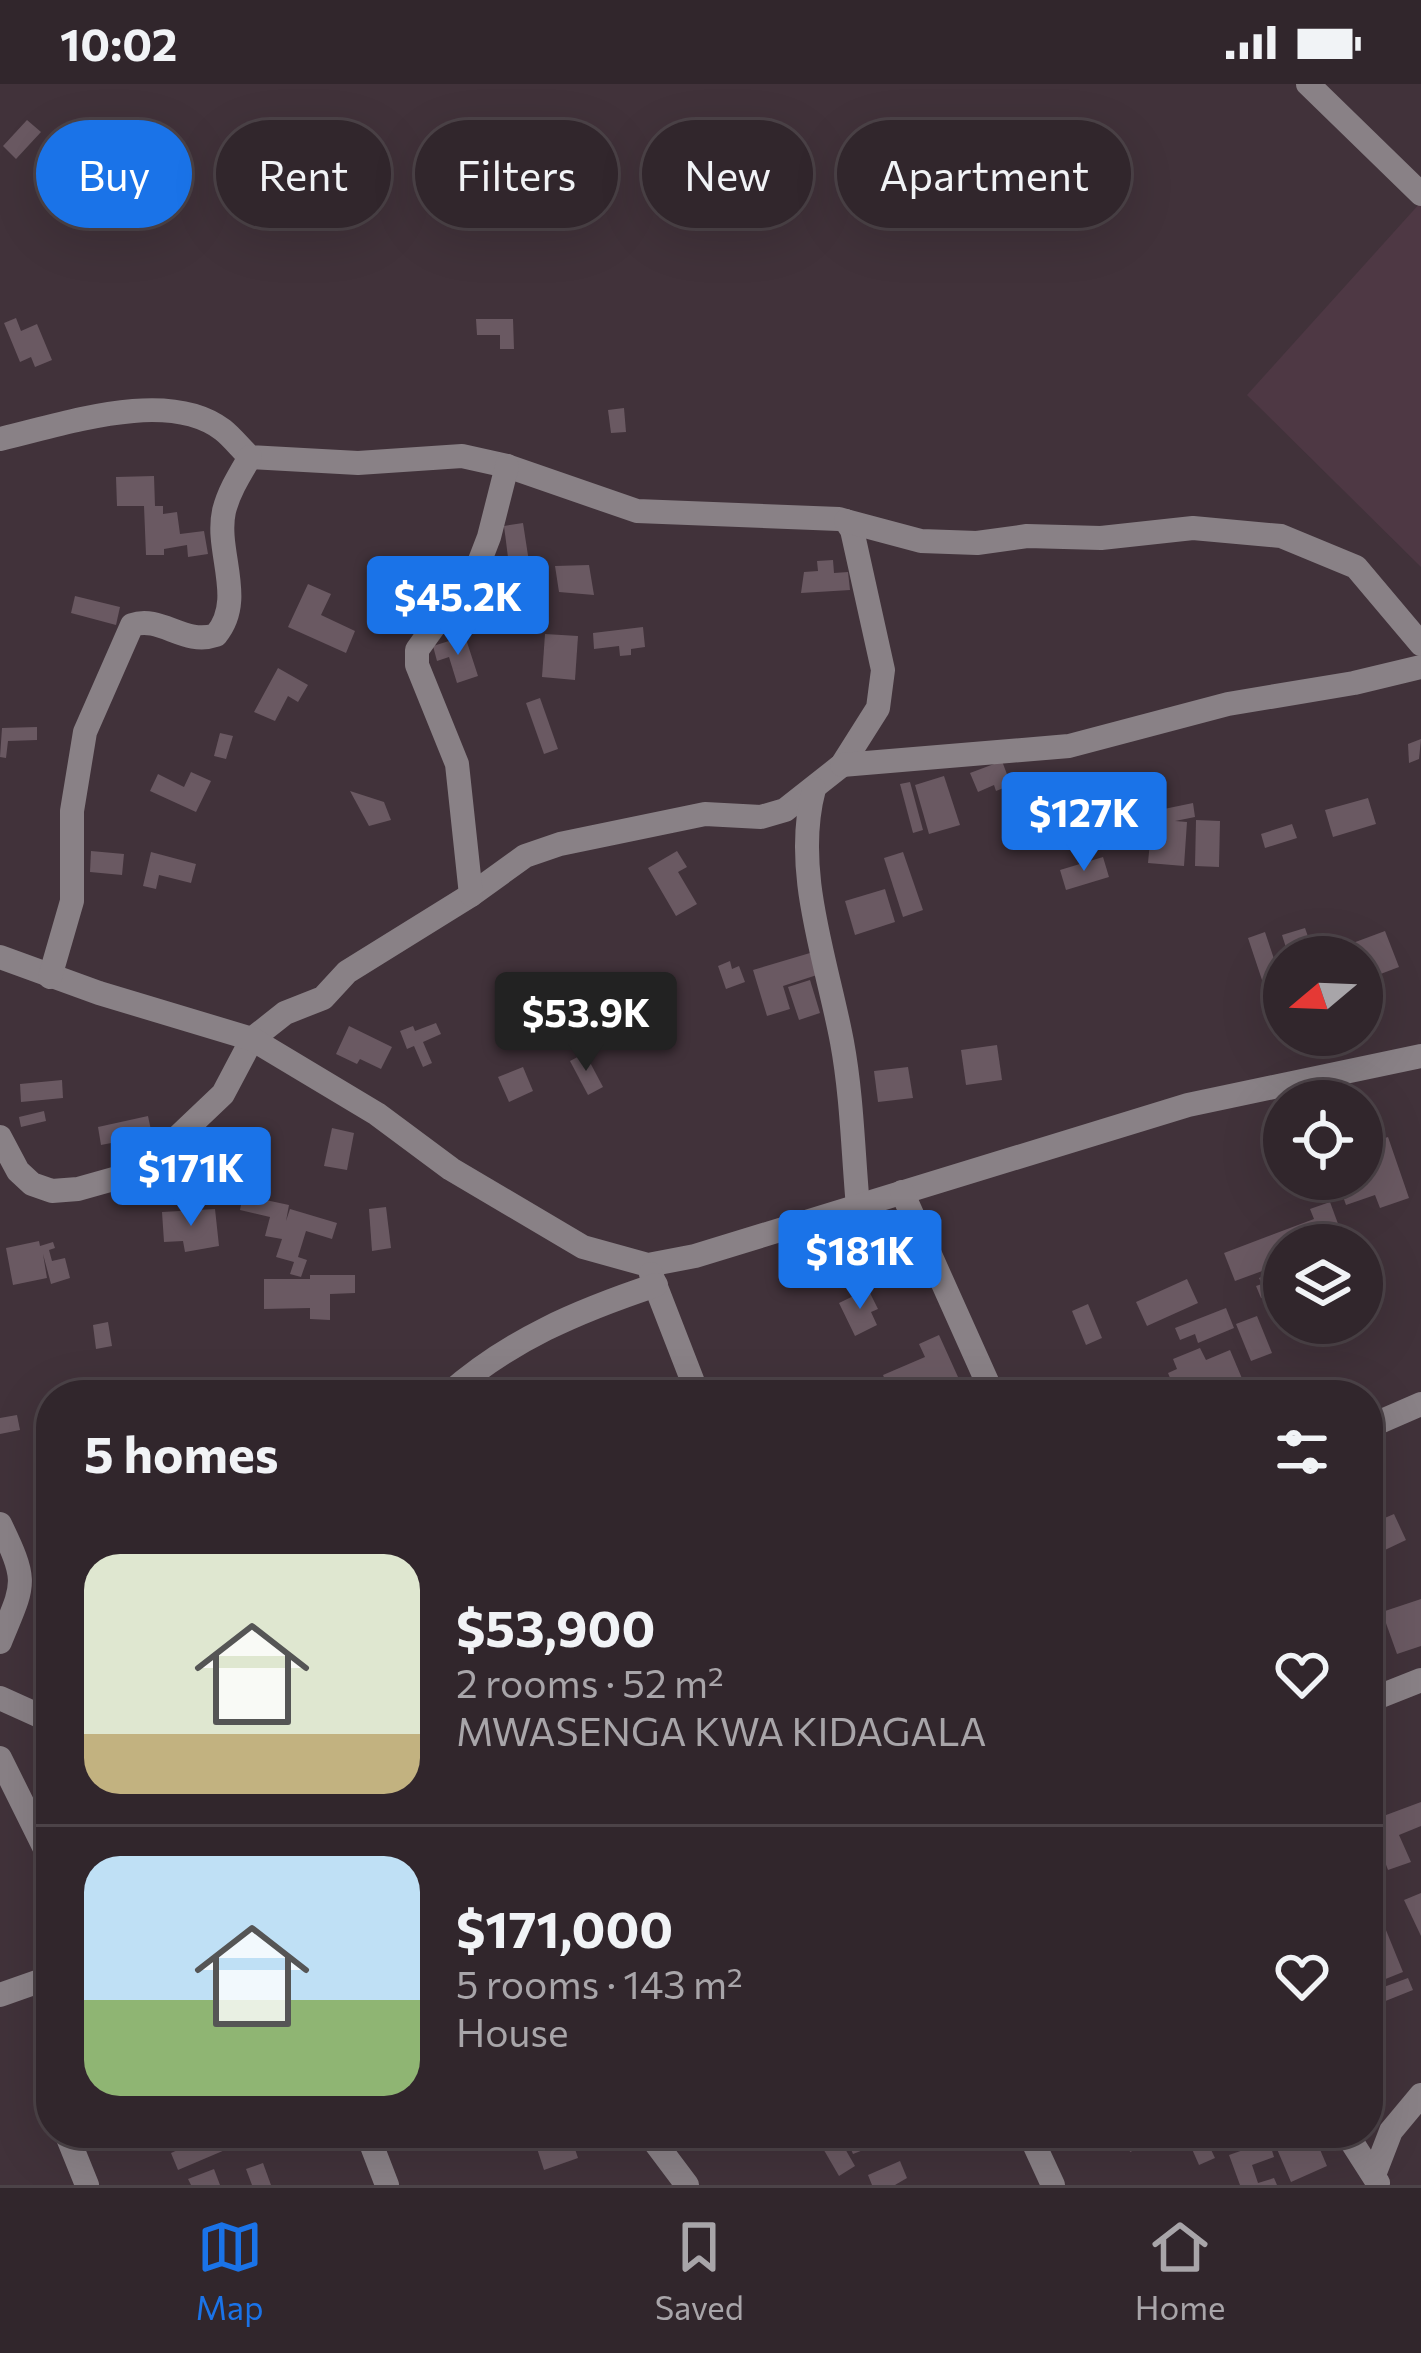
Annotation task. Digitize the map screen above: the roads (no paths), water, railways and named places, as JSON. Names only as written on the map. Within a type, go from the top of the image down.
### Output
[{"type":"street","points":[[1308,84],[1421,194]]},
{"type":"street","points":[[0,439],[141,408],[197,417],[221,428],[250,458],[358,463],[463,456],[507,466],[638,511],[846,521],[921,541],[1101,538],[1193,528],[1281,536],[1356,567],[1421,644]]},
{"type":"street","points":[[50,977],[72,901],[72,812],[91,717],[132,625],[151,622],[194,639],[216,635],[223,626],[230,596],[222,536],[224,513],[250,458]]},
{"type":"street","points":[[471,895],[457,764],[417,665],[417,650],[478,563],[507,466]]},
{"type":"street","points":[[0,1137],[19,1172],[32,1184],[52,1191],[78,1189],[142,1171],[224,1094],[252,1039],[285,1013],[323,998],[347,972],[525,856],[560,844],[705,814],[760,817],[785,810],[814,789],[842,765],[878,708],[884,670],[857,549],[846,521]]},
{"type":"street","points":[[842,765],[1069,746],[1228,704],[1421,667]]},
{"type":"street","points":[[814,789],[806,836],[812,897],[844,1048],[858,1207]]},
{"type":"street","points":[[0,956],[50,977],[252,1039],[377,1114],[451,1169],[531,1218],[583,1247],[652,1275],[692,1380]]},
{"type":"street","points":[[464,1380],[483,1363],[538,1331],[695,1256],[1188,1105],[1421,1056]]},
{"type":"street","points":[[902,1192],[986,1380]]},
{"type":"street","points":[[1383,1420],[1421,1404]]},
{"type":"street","points":[[0,1524],[22,1574],[22,1588],[0,1642]]},
{"type":"street","points":[[1383,1695],[1421,1680]]},
{"type":"street","points":[[0,1697],[36,1714]]},
{"type":"street","points":[[0,1758],[36,1831]]},
{"type":"street","points":[[0,1995],[36,1982]]},
{"type":"street","points":[[1376,2180],[1391,2131],[1421,2095]]},
{"type":"street","points":[[72,2148],[87,2185]]},
{"type":"street","points":[[373,2148],[387,2185]]},
{"type":"street","points":[[659,2148],[687,2185]]},
{"type":"street","points":[[1036,2148],[1054,2185]]},
{"type":"street","points":[[1356,2148],[1376,2180]]}]
